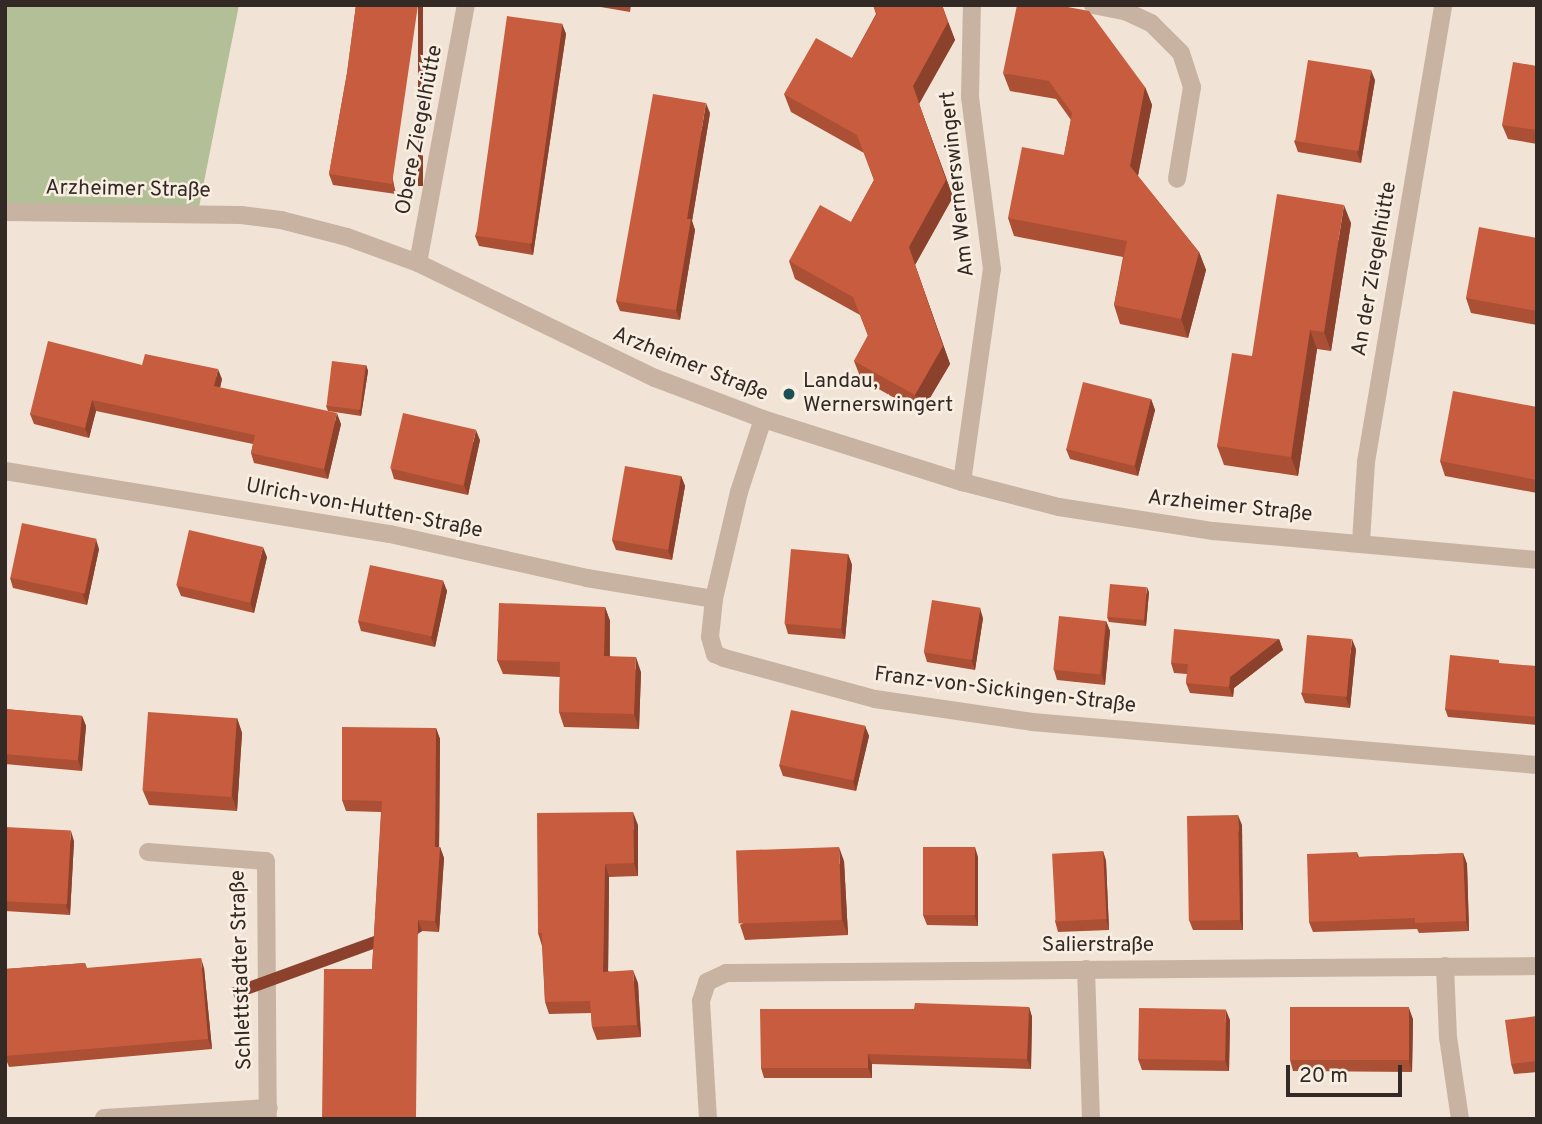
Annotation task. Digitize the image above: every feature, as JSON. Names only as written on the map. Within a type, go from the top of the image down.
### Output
[{"type":"street","name":"Obere Ziegelhütte","points":[[418,263],[466,5]]},
{"type":"street","name":"Am Wernerswingert","points":[[962,482],[992,269],[970,97],[972,5]]},
{"type":"street","points":[[1093,5],[1125,11],[1151,23],[1181,53],[1192,87],[1177,179]]},
{"type":"street","name":"An der Ziegelhütte","points":[[1361,542],[1366,462],[1443,5]]},
{"type":"street","name":"Arzheimer Straße","points":[[5,212],[198,212],[281,220],[347,237],[418,263],[591,349],[763,419],[962,482],[1059,507],[1213,531],[1361,542],[1537,560]]},
{"type":"street","name":"Franz-von-Sickingen-Straße","points":[[763,419],[739,492],[713,599],[710,637],[715,654],[735,663],[876,699],[1032,722],[1537,765]]},
{"type":"street","name":"Ulrich-von-Hutten-Straße","points":[[5,471],[390,534],[587,578],[713,599]]},
{"type":"street","name":"Schlettstadter Straße","points":[[104,1118],[269,1113],[266,861],[148,852]]},
{"type":"street","points":[[1445,966],[1448,1037],[1460,1119]]},
{"type":"street","name":"Salierstraße","points":[[708,1119],[701,1001],[707,982],[726,973],[1537,966]]},
{"type":"street","points":[[1086,969],[1091,1119]]},
{"type":"green space","points":[[5,5],[239,5],[198,212],[5,212]]},
{"type":"building","points":[[356,5],[418,5],[392,184],[329,174]]},
{"type":"building","points":[[873,5],[942,5],[948,22],[913,86],[946,180],[909,247],[943,346],[915,395],[854,361],[868,335],[853,297],[789,261],[820,205],[851,222],[874,180],[857,135],[784,94],[816,38],[852,58],[877,14]]},
{"type":"building","points":[[1017,5],[1057,5],[1089,11],[1145,87],[1130,166],[1199,252],[1181,319],[1114,305],[1127,241],[1008,218],[1022,147],[1064,155],[1072,113],[1049,81],[1003,73]]},
{"type":"building","points":[[507,16],[562,24],[532,244],[476,236]]},
{"type":"building","points":[[1308,60],[1371,70],[1358,151],[1295,141]]},
{"type":"building","points":[[1513,62],[1537,66],[1537,130],[1502,125]]},
{"type":"building","points":[[653,94],[706,103],[687,219],[691,219],[676,310],[616,301]]},
{"type":"building","points":[[1277,194],[1344,205],[1324,332],[1310,330],[1291,457],[1217,446],[1232,353],[1252,356]]},
{"type":"building","points":[[1479,227],[1537,238],[1537,311],[1466,298]]},
{"type":"building","points":[[48,341],[142,365],[145,354],[218,369],[214,386],[337,413],[324,469],[251,453],[255,435],[92,400],[85,428],[30,414]]},
{"type":"building","points":[[332,361],[366,365],[360,410],[327,406]]},
{"type":"building","points":[[1083,382],[1151,399],[1134,466],[1066,449]]},
{"type":"building","points":[[1453,391],[1537,407],[1537,480],[1440,461]]},
{"type":"building","points":[[403,413],[476,430],[463,485],[390,469]]},
{"type":"building","points":[[625,466],[681,476],[668,550],[612,540]]},
{"type":"building","points":[[22,523],[96,539],[85,594],[10,578]]},
{"type":"building","points":[[189,530],[263,547],[250,603],[176,586]]},
{"type":"building","points":[[791,549],[848,554],[841,629],[784,624]]},
{"type":"building","points":[[370,565],[443,581],[432,636],[358,621]]},
{"type":"building","points":[[1110,584],[1147,587],[1144,620],[1107,617]]},
{"type":"building","points":[[932,600],[980,608],[972,660],[924,652]]},
{"type":"building","points":[[499,603],[605,607],[604,656],[636,657],[634,714],[559,712],[560,662],[497,660]]},
{"type":"building","points":[[1059,616],[1106,621],[1100,675],[1053,670]]},
{"type":"building","points":[[1174,629],[1279,639],[1230,677],[1229,687],[1186,683],[1188,664],[1171,663]]},
{"type":"building","points":[[1307,635],[1352,639],[1347,697],[1302,693]]},
{"type":"building","points":[[1450,655],[1537,666],[1537,717],[1445,709]]},
{"type":"building","points":[[5,709],[82,716],[78,761],[5,754]]},
{"type":"building","points":[[791,710],[865,726],[854,781],[779,765]]},
{"type":"building","points":[[148,712],[237,718],[231,797],[142,791]]},
{"type":"building","points":[[342,727],[436,728],[435,847],[440,847],[435,921],[418,920],[416,1119],[322,1119],[324,969],[372,969],[382,801],[342,800]]},
{"type":"building","points":[[633,812],[634,863],[605,864],[603,972],[633,970],[637,1025],[592,1027],[590,1001],[545,1002],[542,933],[538,933],[537,813]]},
{"type":"building","points":[[1238,815],[1240,920],[1189,921],[1187,816]]},
{"type":"building","points":[[5,827],[71,830],[67,904],[5,901]]},
{"type":"building","points":[[839,847],[842,920],[739,924],[736,851]]},
{"type":"building","points":[[923,847],[975,847],[975,915],[923,915]]},
{"type":"building","points":[[1103,851],[1107,919],[1056,922],[1052,854]]},
{"type":"building","points":[[1357,852],[1357,857],[1463,853],[1466,921],[1415,923],[1415,918],[1309,922],[1307,854]]},
{"type":"building","points":[[201,958],[208,1039],[5,1056],[5,969],[85,963],[86,968]]},
{"type":"building","points":[[915,1003],[1029,1007],[1027,1059],[868,1054],[868,1068],[761,1068],[760,1009],[914,1009]]},
{"type":"building","points":[[1290,1007],[1409,1007],[1409,1060],[1290,1060]]},
{"type":"building","points":[[1139,1008],[1226,1010],[1225,1061],[1138,1059]]},
{"type":"building","points":[[1537,1016],[1537,1061],[1511,1064],[1505,1020]]},
{"type":"place","name":"Landau, Wernerswingert","points":[[789,394]]}]
